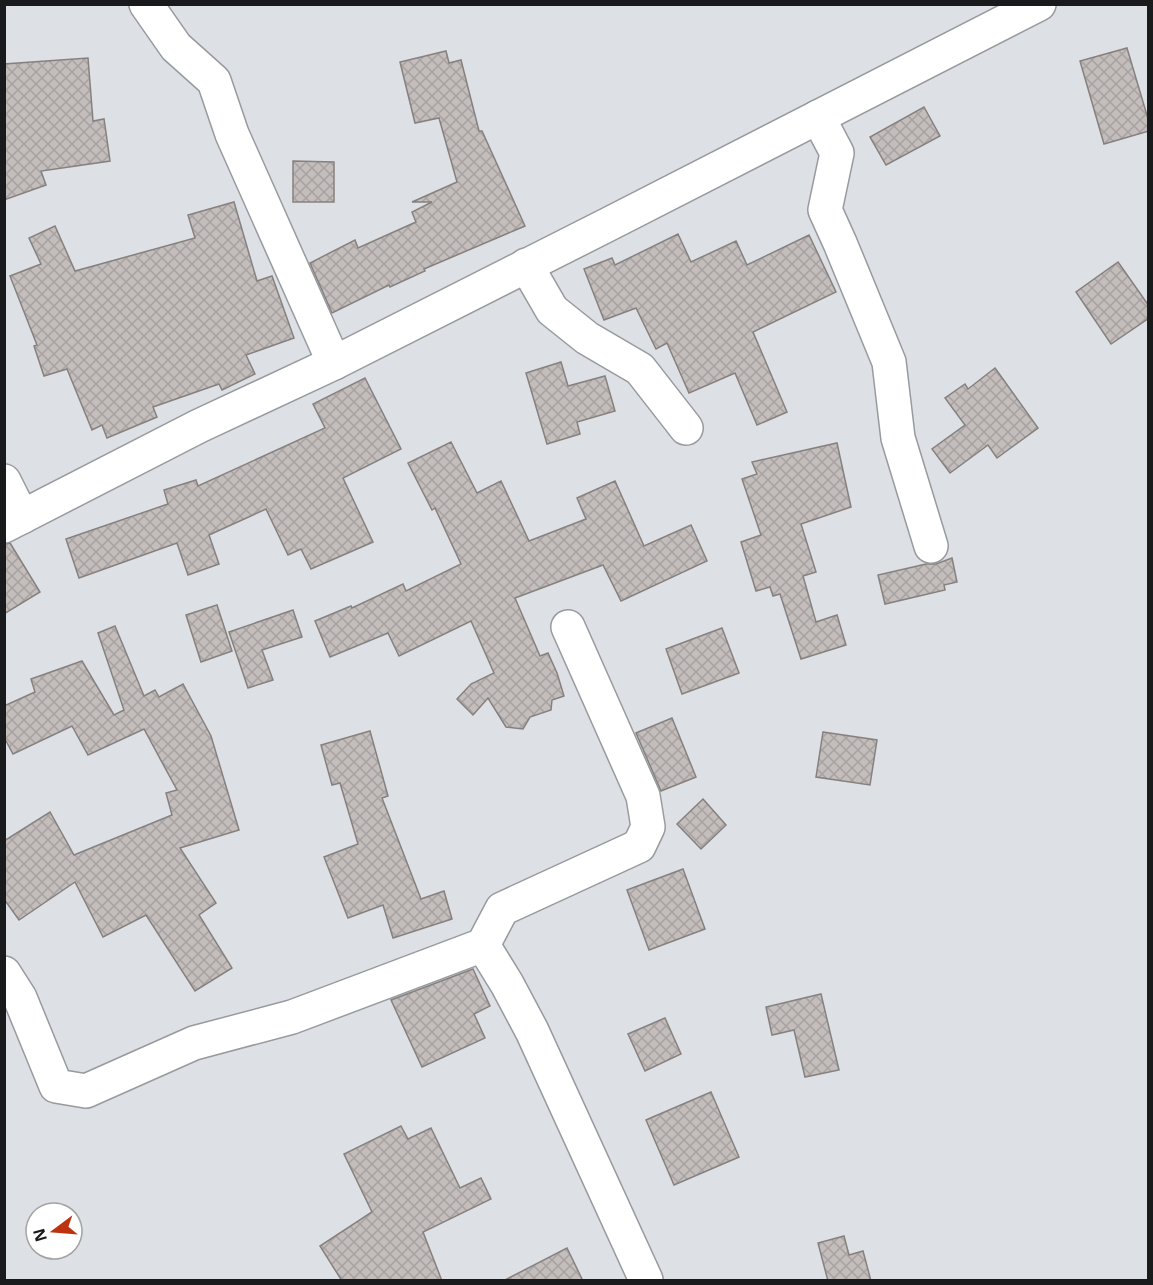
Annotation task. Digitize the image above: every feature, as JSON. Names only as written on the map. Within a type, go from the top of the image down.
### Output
[{"type":"street","points":[[146,4],[176,47],[214,81],[232,134],[334,363]]},
{"type":"street","points":[[4,481],[13,522],[200,426],[334,363],[1039,4]]},
{"type":"street","points":[[818,117],[837,153],[825,210],[888,362],[898,438],[931,546]]},
{"type":"street","points":[[526,265],[552,310],[587,338],[640,369],[686,428]]},
{"type":"street","points":[[4,973],[20,998],[56,1086],[86,1091],[194,1043],[292,1017],[483,945],[502,909],[639,846],[648,827],[643,796],[568,627]]},
{"type":"street","points":[[483,945],[532,1031],[646,1281]]},
{"type":"building","points":[[1127,48],[1149,122],[1149,131],[1104,144],[1080,61]]},
{"type":"building","points":[[446,51],[449,63],[461,60],[479,131],[482,131],[525,226],[424,269],[425,271],[390,287],[389,285],[332,313],[310,263],[355,240],[358,248],[416,222],[412,212],[432,202],[412,202],[457,182],[439,118],[415,123],[400,62]]},
{"type":"building","points":[[88,58],[93,121],[104,119],[110,161],[41,171],[46,185],[4,200],[4,64]]},
{"type":"building","points":[[924,107],[940,136],[886,165],[870,137]]},
{"type":"building","points":[[293,161],[334,162],[334,202],[293,202]]},
{"type":"building","points":[[234,202],[257,281],[272,276],[294,338],[246,355],[255,374],[222,390],[219,384],[153,407],[157,417],[107,438],[102,425],[92,430],[67,369],[44,376],[34,346],[37,345],[10,276],[41,264],[29,238],[55,226],[75,271],[195,238],[188,215]]},
{"type":"building","points":[[678,234],[691,262],[736,241],[747,265],[809,235],[836,292],[753,332],[787,412],[757,425],[735,373],[689,393],[667,343],[656,349],[636,308],[604,320],[584,269],[612,258],[615,265]]},
{"type":"building","points":[[1118,262],[1149,306],[1149,318],[1111,344],[1076,292]]},
{"type":"building","points":[[561,362],[568,386],[605,376],[615,411],[577,422],[580,434],[547,444],[526,373]]},
{"type":"building","points":[[995,368],[1038,428],[997,458],[988,445],[950,473],[932,449],[965,425],[945,398],[965,384],[968,389]]},
{"type":"building","points":[[365,378],[401,449],[343,478],[373,542],[311,569],[301,549],[288,555],[266,509],[209,535],[219,564],[188,575],[177,543],[79,578],[66,539],[168,504],[164,490],[196,480],[198,486],[325,428],[313,404]]},
{"type":"building","points":[[451,442],[477,493],[501,481],[529,541],[586,519],[577,498],[615,481],[644,546],[691,525],[707,561],[621,601],[603,565],[515,598],[540,656],[548,653],[564,696],[552,700],[551,710],[530,717],[523,729],[506,727],[488,698],[473,715],[457,699],[471,684],[494,673],[471,621],[399,656],[388,633],[330,657],[315,621],[351,606],[352,608],[403,584],[406,591],[461,564],[435,508],[432,510],[408,463]]},
{"type":"building","points":[[837,443],[851,507],[801,524],[816,572],[803,576],[816,622],[837,615],[846,645],[801,659],[780,594],[773,596],[770,587],[756,591],[741,542],[761,535],[742,479],[757,474],[752,462]]},
{"type":"building","points":[[10,543],[40,592],[4,614],[4,544]]},
{"type":"building","points":[[952,558],[957,582],[944,585],[945,590],[885,604],[878,575],[926,564],[936,564]]},
{"type":"building","points":[[217,605],[232,651],[201,662],[186,615]]},
{"type":"building","points":[[293,610],[302,637],[262,650],[273,680],[248,688],[229,632]]},
{"type":"building","points":[[115,626],[144,696],[155,690],[159,697],[183,684],[211,736],[239,830],[180,848],[216,903],[199,915],[232,968],[195,991],[146,915],[103,937],[75,882],[19,920],[4,899],[4,841],[50,812],[74,855],[172,815],[166,793],[177,790],[144,729],[88,755],[72,726],[13,754],[4,737],[4,706],[35,692],[31,679],[82,661],[114,715],[124,710],[98,633]]},
{"type":"building","points":[[722,628],[739,673],[682,694],[666,649]]},
{"type":"building","points":[[672,718],[696,777],[661,791],[636,733]]},
{"type":"building","points":[[370,731],[388,796],[382,798],[421,899],[444,891],[452,919],[393,938],[383,905],[348,918],[324,857],[358,844],[340,783],[332,785],[321,745]]},
{"type":"building","points":[[823,732],[877,740],[870,785],[816,777]]},
{"type":"building","points":[[703,799],[726,825],[701,849],[677,824]]},
{"type":"building","points":[[683,869],[705,929],[649,950],[627,890]]},
{"type":"building","points":[[473,969],[490,1006],[474,1014],[485,1038],[422,1067],[391,1000]]},
{"type":"building","points":[[821,994],[839,1070],[805,1077],[794,1030],[772,1035],[766,1007]]},
{"type":"building","points":[[665,1018],[681,1054],[645,1071],[628,1034]]},
{"type":"building","points":[[711,1092],[739,1157],[674,1185],[646,1120]]},
{"type":"building","points":[[401,1126],[408,1139],[431,1128],[460,1188],[481,1178],[491,1199],[423,1232],[442,1281],[342,1281],[320,1246],[372,1212],[344,1154]]},
{"type":"building","points":[[844,1236],[849,1255],[863,1251],[871,1281],[828,1281],[818,1243]]},
{"type":"building","points":[[567,1248],[583,1281],[503,1281]]}]
